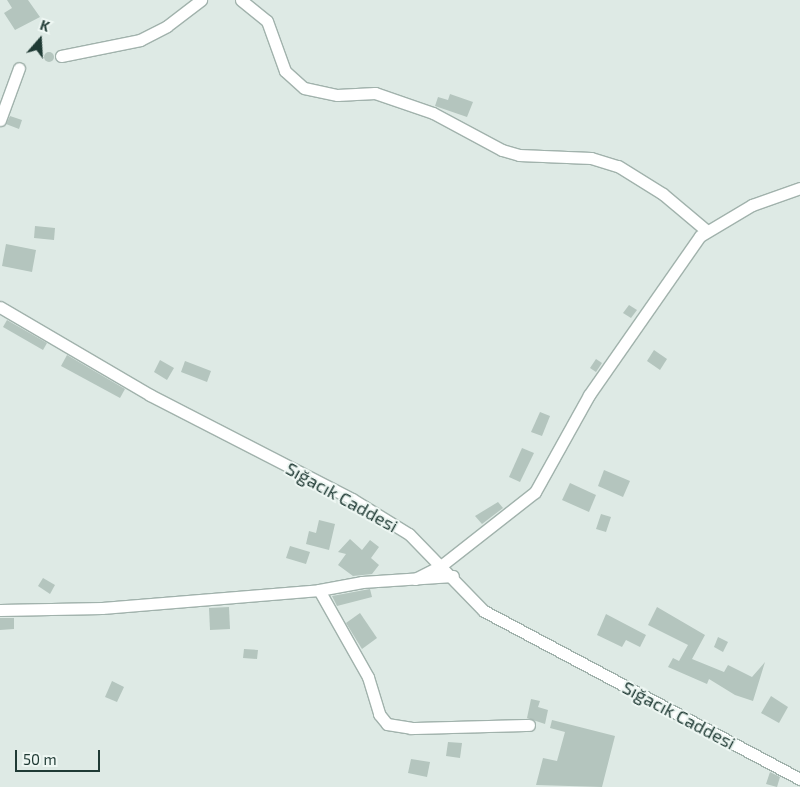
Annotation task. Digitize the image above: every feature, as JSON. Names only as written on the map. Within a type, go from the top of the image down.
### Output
[{"type":"street","points":[[61,56],[140,40],[167,26],[202,0]]},
{"type":"street","points":[[241,0],[267,21],[285,71],[304,88],[338,95],[375,94],[433,112],[502,150],[520,156],[591,158],[618,166],[663,194],[707,231]]},
{"type":"street","points":[[0,120],[19,68]]},
{"type":"street","points":[[415,579],[442,565],[535,492],[590,396],[700,236],[752,204],[800,188]]},
{"type":"street","name":"Sığacık Caddesi","points":[[0,307],[150,396],[352,499],[409,534],[453,576],[484,611],[800,779]]},
{"type":"street","points":[[0,610],[102,608],[318,590],[362,582],[453,576]]},
{"type":"street","points":[[318,590],[368,677],[379,714],[387,724],[411,728],[529,725]]},
{"type":"building","points":[[7,0],[28,0],[40,17],[15,30],[4,13],[12,8]]},
{"type":"building","points":[[47,52],[51,52],[54,57],[53,61],[47,62],[44,59],[44,55]]},
{"type":"building","points":[[450,94],[473,102],[467,117],[435,106],[438,97],[448,100]]},
{"type":"building","points":[[10,116],[22,120],[19,129],[6,124]]},
{"type":"building","points":[[35,226],[55,228],[54,240],[34,238]]},
{"type":"building","points":[[6,244],[36,250],[32,272],[2,266]]},
{"type":"building","points":[[629,305],[637,310],[631,318],[623,313]]},
{"type":"building","points":[[7,320],[47,343],[43,350],[3,327]]},
{"type":"building","points":[[654,350],[667,359],[660,370],[647,361]]},
{"type":"building","points":[[67,355],[125,389],[120,398],[61,366]]},
{"type":"building","points":[[596,359],[602,363],[596,372],[590,368]]},
{"type":"building","points":[[160,360],[174,368],[167,380],[154,372]]},
{"type":"building","points":[[185,361],[211,371],[207,382],[181,372]]},
{"type":"building","points":[[540,412],[550,416],[542,436],[531,432]]},
{"type":"building","points":[[522,448],[534,453],[520,482],[509,477]]},
{"type":"building","points":[[604,470],[630,481],[623,497],[598,486]]},
{"type":"building","points":[[570,483],[596,495],[589,512],[562,500]]},
{"type":"building","points":[[498,502],[503,508],[482,524],[475,516]]},
{"type":"building","points":[[601,514],[611,517],[606,532],[596,529]]},
{"type":"building","points":[[319,520],[335,524],[329,550],[306,544],[309,531],[316,533]]},
{"type":"building","points":[[350,539],[362,550],[370,540],[379,547],[371,558],[379,565],[372,574],[353,576],[338,565],[346,554],[338,552]]},
{"type":"building","points":[[290,546],[310,552],[306,564],[286,558]]},
{"type":"building","points":[[43,578],[55,585],[50,594],[38,586]]},
{"type":"building","points":[[370,589],[372,597],[337,606],[332,596]]},
{"type":"building","points":[[229,607],[230,629],[210,630],[209,608]]},
{"type":"building","points":[[657,607],[705,635],[692,659],[724,672],[728,665],[752,677],[765,662],[753,701],[735,695],[709,679],[707,684],[668,667],[673,658],[679,661],[688,645],[648,625]]},
{"type":"building","points":[[360,613],[377,638],[362,649],[346,623]]},
{"type":"building","points":[[606,614],[646,635],[640,647],[626,640],[622,647],[597,635]]},
{"type":"building","points":[[0,618],[14,618],[14,629],[0,630]]},
{"type":"building","points":[[718,637],[728,642],[723,652],[714,647]]},
{"type":"building","points":[[244,649],[258,650],[257,659],[243,658]]},
{"type":"building","points":[[112,681],[124,687],[117,702],[105,697]]},
{"type":"building","points":[[771,696],[788,707],[779,723],[761,713]]},
{"type":"building","points":[[531,699],[540,701],[538,707],[548,710],[545,724],[527,718]]},
{"type":"building","points":[[552,720],[615,736],[602,787],[536,785],[543,758],[557,761],[565,732],[550,728]]},
{"type":"building","points":[[448,742],[462,743],[460,758],[446,756]]},
{"type":"building","points":[[411,759],[430,762],[427,777],[408,773]]},
{"type":"building","points":[[770,772],[780,777],[777,787],[766,784]]}]
